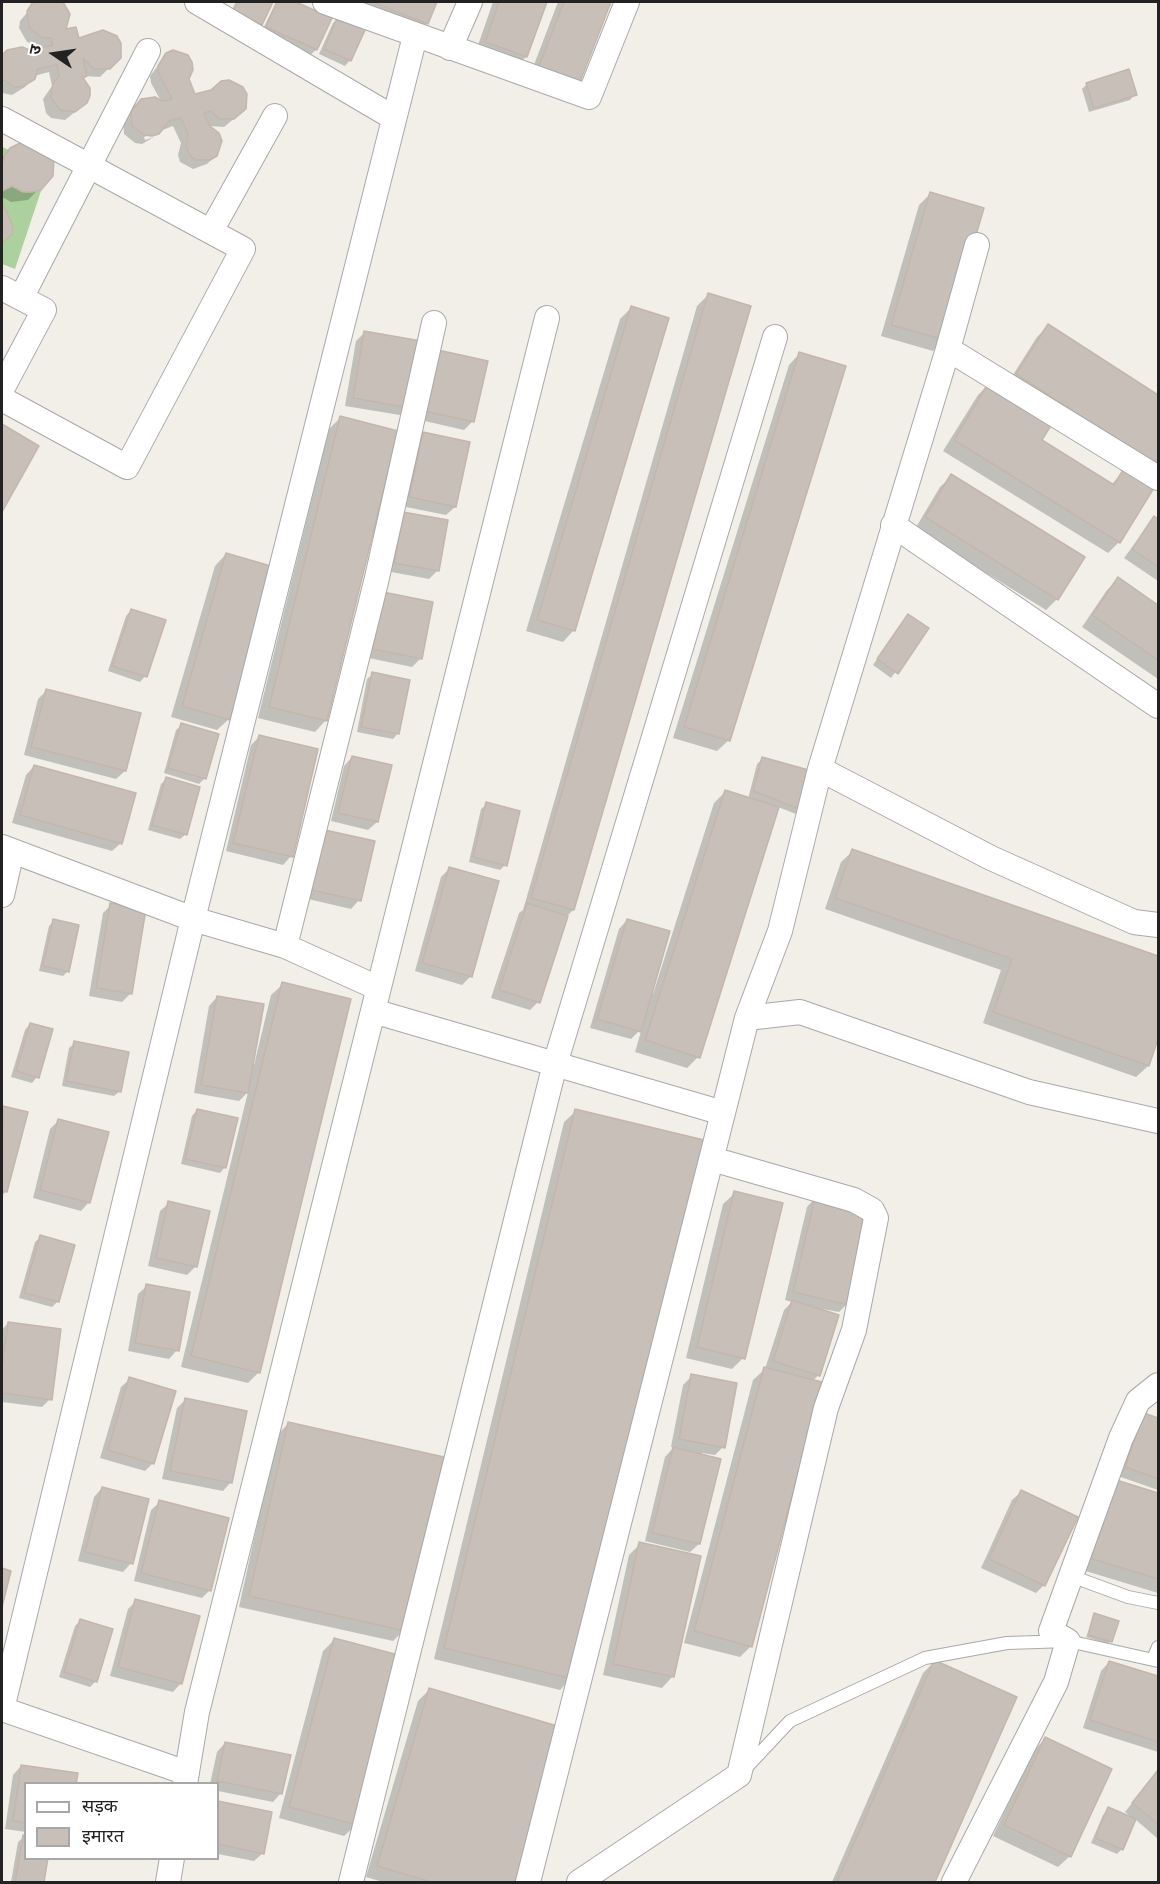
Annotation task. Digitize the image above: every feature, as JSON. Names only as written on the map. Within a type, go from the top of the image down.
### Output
[{"type":"street","points":[[197,2],[394,118]]},
{"type":"street","points":[[325,2],[589,97],[627,2]]},
{"type":"street","points":[[450,48],[470,2]]},
{"type":"street","points":[[415,36],[193,919],[2,1709],[186,1778],[197,1712],[547,318]]},
{"type":"street","points":[[2,389],[44,310],[11,293],[90,166],[148,51]]},
{"type":"street","points":[[211,231],[275,116]]},
{"type":"street","points":[[2,119],[243,249],[127,467],[2,399]]},
{"type":"street","points":[[528,1882],[747,1018],[780,931],[820,770],[948,349],[977,245]]},
{"type":"street","points":[[285,946],[376,582],[434,323]]},
{"type":"street","points":[[351,1882],[555,1064],[775,337]]},
{"type":"street","points":[[948,349],[1158,478]]},
{"type":"street","points":[[893,525],[1158,706]]},
{"type":"street","points":[[820,770],[991,858],[1134,922],[1158,925]]},
{"type":"street","points":[[2,896],[7,850],[193,919],[285,946],[375,999],[555,1064],[723,1113]]},
{"type":"street","points":[[747,1018],[800,1012],[1029,1092],[1158,1121]]},
{"type":"street","points":[[579,1882],[739,1775],[826,1408],[854,1330],[876,1218],[872,1210],[854,1200],[712,1159]]},
{"type":"street","points":[[954,1882],[1056,1682],[1068,1641],[1051,1631],[1121,1438],[1138,1401],[1158,1385]]},
{"type":"street","points":[[168,1882],[172,1860]]},
{"type":"lane","points":[[1071,1576],[1128,1597],[1158,1603]]},
{"type":"lane","points":[[739,1775],[790,1721],[925,1658],[1007,1643],[1068,1641],[1157,1656]]},
{"type":"green space","points":[[2,147],[49,167],[15,269],[2,264]]},
{"type":"building","points":[[33,2],[63,2],[70,14],[66,29],[76,27],[79,38],[103,30],[117,36],[121,43],[121,58],[110,69],[94,69],[83,58],[87,76],[83,78],[90,88],[90,96],[87,103],[75,112],[60,110],[51,98],[53,83],[59,76],[57,65],[38,69],[35,79],[22,87],[14,87],[2,79],[2,55],[7,50],[22,47],[30,50],[53,45],[51,38],[42,38],[29,27],[27,11]]},
{"type":"building","points":[[237,2],[273,2],[262,25],[233,12]]},
{"type":"building","points":[[277,2],[296,2],[332,18],[317,50],[266,27]]},
{"type":"building","points":[[372,2],[437,2],[428,24]]},
{"type":"building","points":[[499,2],[547,2],[527,57],[485,42]]},
{"type":"building","points":[[564,2],[611,2],[578,87],[537,71]]},
{"type":"building","points":[[338,16],[366,28],[351,61],[324,49]]},
{"type":"building","points":[[173,50],[188,55],[192,62],[193,70],[189,79],[195,94],[211,90],[221,81],[229,80],[243,87],[247,94],[246,109],[234,119],[219,119],[211,111],[204,113],[210,126],[219,133],[222,141],[217,156],[210,160],[195,160],[189,154],[186,146],[188,134],[181,118],[169,121],[159,134],[152,136],[144,135],[132,126],[131,111],[141,99],[155,97],[162,101],[172,99],[159,74],[158,66],[166,53]]},
{"type":"building","points":[[1129,69],[1137,95],[1094,108],[1086,83]]},
{"type":"building","points":[[26,140],[54,158],[53,176],[41,190],[23,192],[12,186],[2,191],[2,164],[5,155],[10,148]]},
{"type":"building","points":[[930,192],[984,208],[945,340],[891,325]]},
{"type":"building","points":[[2,202],[13,226],[12,234],[2,244]]},
{"type":"building","points":[[708,293],[751,306],[574,910],[531,898]]},
{"type":"building","points":[[631,306],[669,318],[575,631],[537,620]]},
{"type":"building","points":[[1048,324],[1158,395],[1158,466],[1016,374]]},
{"type":"building","points":[[364,331],[421,341],[409,408],[353,398]]},
{"type":"building","points":[[438,350],[488,361],[474,422],[423,411]]},
{"type":"building","points":[[799,352],[846,366],[730,741],[684,727]]},
{"type":"building","points":[[989,382],[1053,422],[1042,440],[1114,485],[1126,465],[1157,483],[1120,543],[954,440]]},
{"type":"building","points":[[340,416],[398,431],[327,721],[269,707]]},
{"type":"building","points":[[2,424],[39,446],[2,512]]},
{"type":"building","points":[[423,432],[470,442],[456,507],[409,497]]},
{"type":"building","points":[[951,474],[1085,557],[1058,600],[925,517]]},
{"type":"building","points":[[403,512],[448,520],[439,571],[394,563]]},
{"type":"building","points":[[1154,516],[1158,519],[1158,567],[1132,549]]},
{"type":"building","points":[[226,553],[274,567],[230,720],[182,706]]},
{"type":"building","points":[[1118,577],[1158,605],[1158,660],[1092,615]]},
{"type":"building","points":[[383,592],[433,602],[422,659],[372,649]]},
{"type":"building","points":[[131,609],[166,620],[147,677],[112,666]]},
{"type":"building","points":[[908,614],[929,628],[898,674],[877,659]]},
{"type":"building","points":[[372,672],[410,680],[399,734],[361,727]]},
{"type":"building","points":[[46,689],[141,713],[126,771],[31,747]]},
{"type":"building","points":[[181,723],[219,734],[206,779],[168,768]]},
{"type":"building","points":[[259,735],[318,749],[293,857],[233,843]]},
{"type":"building","points":[[352,756],[392,765],[378,822],[338,813]]},
{"type":"building","points":[[762,757],[812,771],[802,810],[753,791]]},
{"type":"building","points":[[34,765],[136,793],[122,844],[20,815]]},
{"type":"building","points":[[166,777],[200,787],[187,835],[152,825]]},
{"type":"building","points":[[725,790],[779,807],[700,1058],[645,1040]]},
{"type":"building","points":[[486,802],[520,811],[507,866],[473,857]]},
{"type":"building","points":[[325,830],[375,841],[361,901],[311,890]]},
{"type":"building","points":[[852,849],[1158,956],[1158,1039],[1149,1066],[993,1012],[1012,959],[835,898]]},
{"type":"building","points":[[449,867],[499,881],[472,977],[422,963]]},
{"type":"building","points":[[110,903],[146,909],[132,994],[96,988]]},
{"type":"building","points":[[527,903],[568,916],[540,1003],[499,990]]},
{"type":"building","points":[[53,919],[79,925],[69,972],[43,966]]},
{"type":"building","points":[[627,919],[670,931],[641,1032],[597,1019]]},
{"type":"building","points":[[282,982],[351,999],[260,1373],[191,1356]]},
{"type":"building","points":[[217,996],[264,1004],[248,1093],[201,1085]]},
{"type":"building","points":[[30,1023],[53,1029],[39,1078],[16,1071]]},
{"type":"building","points":[[74,1041],[129,1052],[121,1092],[66,1081]]},
{"type":"building","points":[[3,1106],[28,1112],[7,1192],[2,1191]]},
{"type":"building","points":[[197,1109],[238,1118],[226,1168],[185,1159]]},
{"type":"building","points":[[575,1109],[704,1140],[573,1679],[444,1648]]},
{"type":"building","points":[[58,1119],[109,1132],[90,1203],[40,1190]]},
{"type":"building","points":[[734,1191],[783,1203],[745,1359],[697,1347]]},
{"type":"building","points":[[815,1197],[870,1209],[848,1305],[793,1292]]},
{"type":"building","points":[[168,1201],[210,1211],[197,1267],[156,1258]]},
{"type":"building","points":[[40,1235],[75,1245],[59,1302],[24,1293]]},
{"type":"building","points":[[146,1284],[190,1292],[179,1351],[135,1343]]},
{"type":"building","points":[[792,1300],[839,1315],[820,1376],[773,1361]]},
{"type":"building","points":[[8,1322],[61,1329],[52,1400],[2,1393],[2,1368]]},
{"type":"building","points":[[764,1367],[822,1382],[752,1647],[694,1631]]},
{"type":"building","points":[[691,1374],[737,1383],[725,1448],[679,1439]]},
{"type":"building","points":[[129,1377],[176,1391],[154,1464],[108,1450]]},
{"type":"building","points":[[185,1398],[247,1411],[232,1483],[170,1471]]},
{"type":"building","points":[[1144,1413],[1158,1418],[1158,1479],[1125,1467]]},
{"type":"building","points":[[288,1422],[444,1457],[405,1631],[249,1596]]},
{"type":"building","points":[[673,1447],[721,1459],[700,1544],[652,1533]]},
{"type":"building","points":[[1113,1479],[1158,1493],[1158,1579],[1089,1558]]},
{"type":"building","points":[[102,1487],[149,1499],[133,1564],[85,1552]]},
{"type":"building","points":[[1021,1490],[1078,1517],[1045,1586],[989,1559]]},
{"type":"building","points":[[159,1500],[229,1518],[211,1591],[141,1573]]},
{"type":"building","points":[[639,1542],[701,1556],[674,1677],[613,1664]]},
{"type":"building","points":[[2,1568],[11,1571],[2,1607]]},
{"type":"building","points":[[135,1599],[200,1616],[182,1684],[118,1667]]},
{"type":"building","points":[[1094,1613],[1119,1621],[1112,1642],[1088,1635]]},
{"type":"building","points":[[80,1619],[113,1629],[97,1682],[64,1672]]},
{"type":"building","points":[[334,1638],[402,1656],[357,1825],[289,1807]]},
{"type":"building","points":[[934,1660],[1017,1697],[935,1882],[837,1882]]},
{"type":"building","points":[[1109,1661],[1158,1676],[1158,1742],[1090,1720]]},
{"type":"building","points":[[429,1688],[564,1728],[518,1882],[431,1882],[377,1866]]},
{"type":"building","points":[[1045,1737],[1112,1769],[1071,1857],[1004,1825]]},
{"type":"building","points":[[225,1742],[291,1755],[282,1794],[217,1781]]},
{"type":"building","points":[[21,1765],[78,1773],[76,1782],[24,1782],[24,1823],[13,1821]]},
{"type":"building","points":[[1158,1770],[1158,1824],[1132,1803]]},
{"type":"building","points":[[219,1801],[272,1812],[264,1854],[219,1844]]},
{"type":"building","points":[[1108,1807],[1136,1819],[1123,1850],[1095,1838]]},
{"type":"building","points":[[24,1835],[24,1860],[48,1860],[44,1882],[15,1882]]}]
